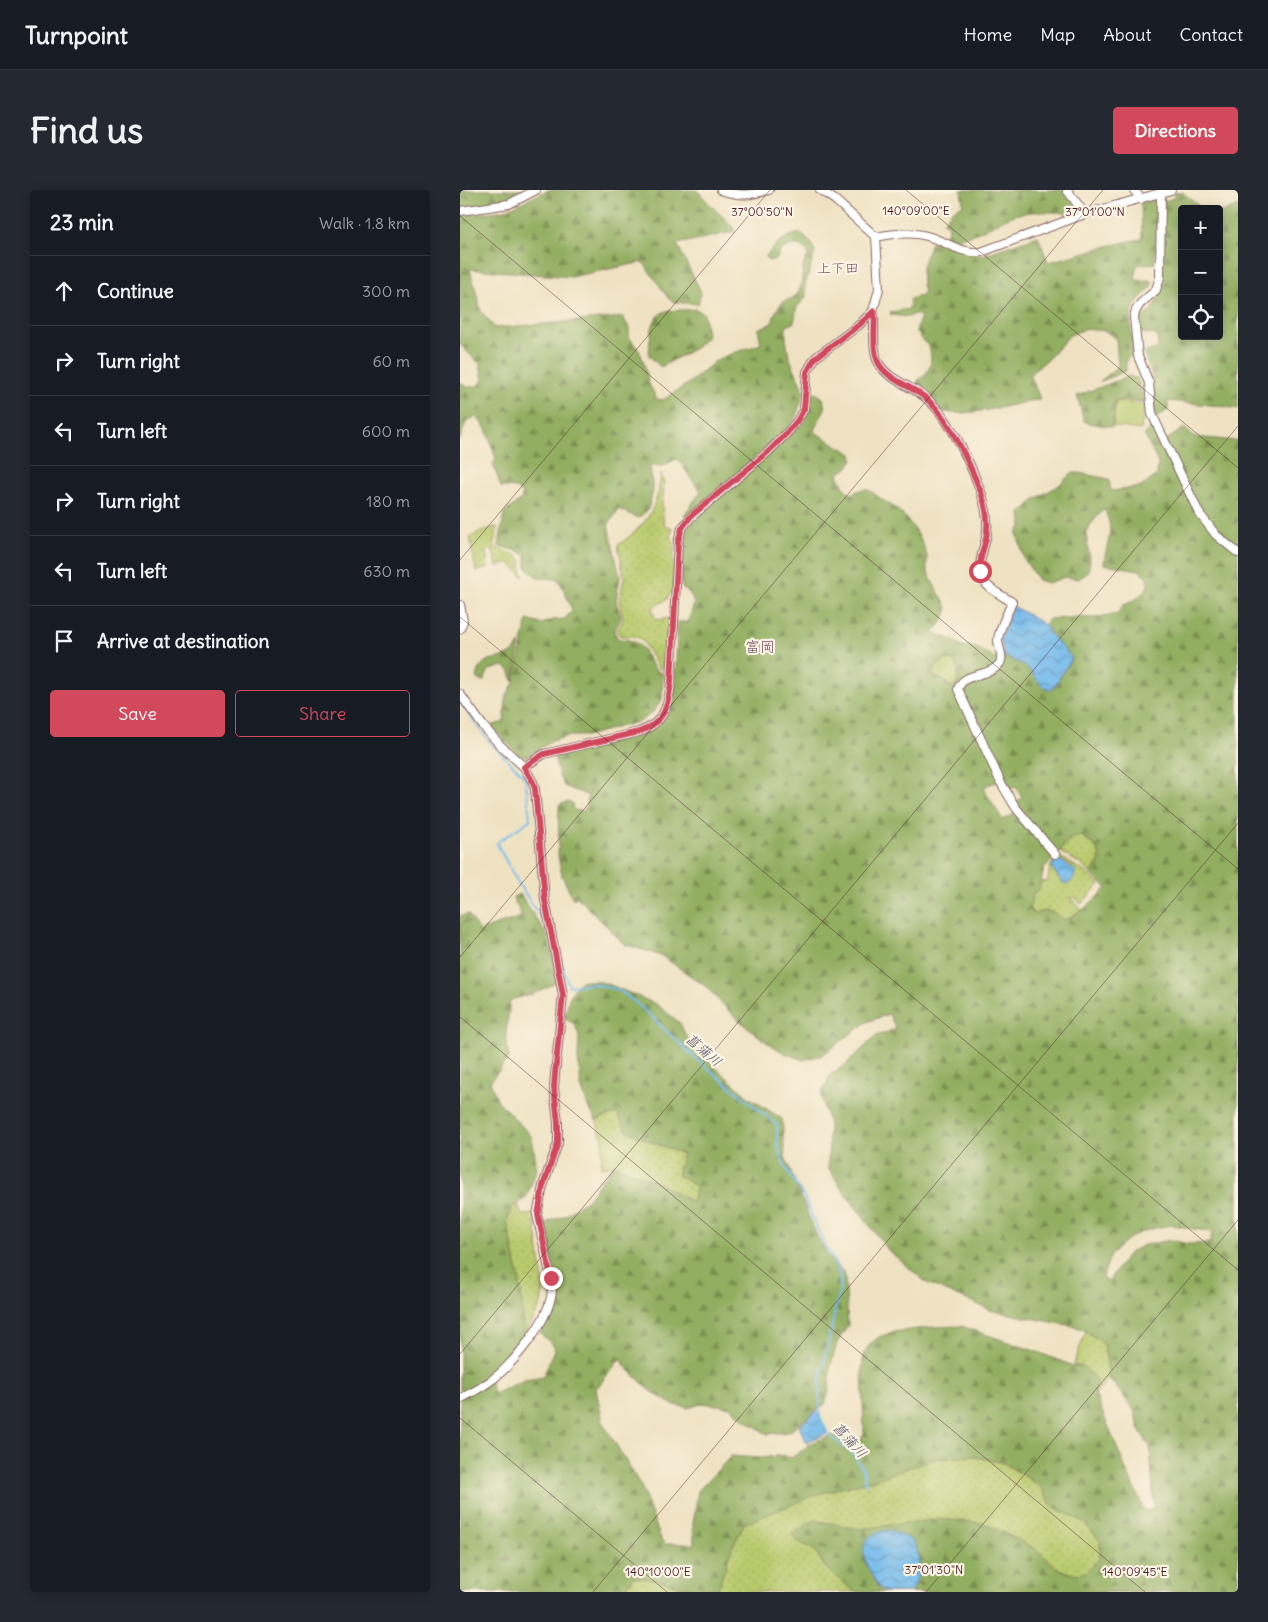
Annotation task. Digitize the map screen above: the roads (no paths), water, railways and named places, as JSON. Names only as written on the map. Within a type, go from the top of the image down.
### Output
[{"type":"street","points":[[460,212],[509,204],[536,190]]},
{"type":"street","points":[[721,190],[745,196],[769,190]]},
{"type":"street","points":[[820,190],[835,200],[876,237],[878,290],[874,311],[878,362],[887,372],[926,398],[943,415],[981,493],[988,530],[979,564],[980,571],[987,585],[1012,602],[998,638],[1002,660],[1000,664],[991,670],[964,680],[958,690],[1000,783],[1016,808],[1055,854]]},
{"type":"street","points":[[1067,190],[1086,214]]},
{"type":"street","points":[[1134,190],[1141,199]]},
{"type":"street","points":[[876,237],[908,233],[932,237],[964,252],[981,252],[1086,214],[1171,190]]},
{"type":"street","points":[[1161,194],[1160,277],[1156,290],[1140,303],[1136,310],[1134,326],[1138,356],[1149,383],[1153,419],[1199,512],[1216,535],[1238,553]]},
{"type":"street","points":[[524,767],[544,754],[639,732],[659,720],[668,701],[671,683],[678,542],[682,528],[691,516],[768,452],[786,434],[804,409],[807,372],[815,358],[859,325],[874,311]]},
{"type":"street","points":[[460,605],[463,616],[460,629]]},
{"type":"street","points":[[460,694],[483,726],[524,767],[533,782],[545,900],[563,995],[554,1088],[558,1143],[543,1186],[538,1215],[551,1278],[552,1294],[550,1302],[543,1317],[514,1360],[492,1380],[460,1399]]},
{"type":"water","points":[[1013,606],[1045,625],[1050,634],[1072,658],[1052,690],[1042,686],[1027,667],[1004,656],[1000,639]]},
{"type":"water","points":[[1058,859],[1076,871],[1073,879],[1068,884],[1063,883],[1052,868]]},
{"type":"water","points":[[817,1411],[827,1434],[806,1442],[799,1426]]},
{"type":"water","points":[[889,1530],[908,1538],[916,1549],[919,1564],[917,1579],[911,1592],[884,1591],[876,1584],[866,1563],[864,1549],[868,1539],[880,1532]]},
{"type":"waterway","name":"菖蒲川","points":[[460,702],[489,741],[524,776],[526,781],[530,820],[497,844],[518,883],[546,925]]},
{"type":"waterway","name":"菖蒲川","points":[[559,956],[569,986],[594,984],[619,990],[642,1008],[694,1057],[777,1125],[777,1143],[784,1165],[804,1197],[823,1242],[840,1275],[840,1288],[820,1381],[820,1417],[829,1435],[853,1454],[863,1469],[866,1485]]},
{"type":"district","name":"上下田","points":[[838,268]]},
{"type":"district","name":"富岡","points":[[760,647]]}]
